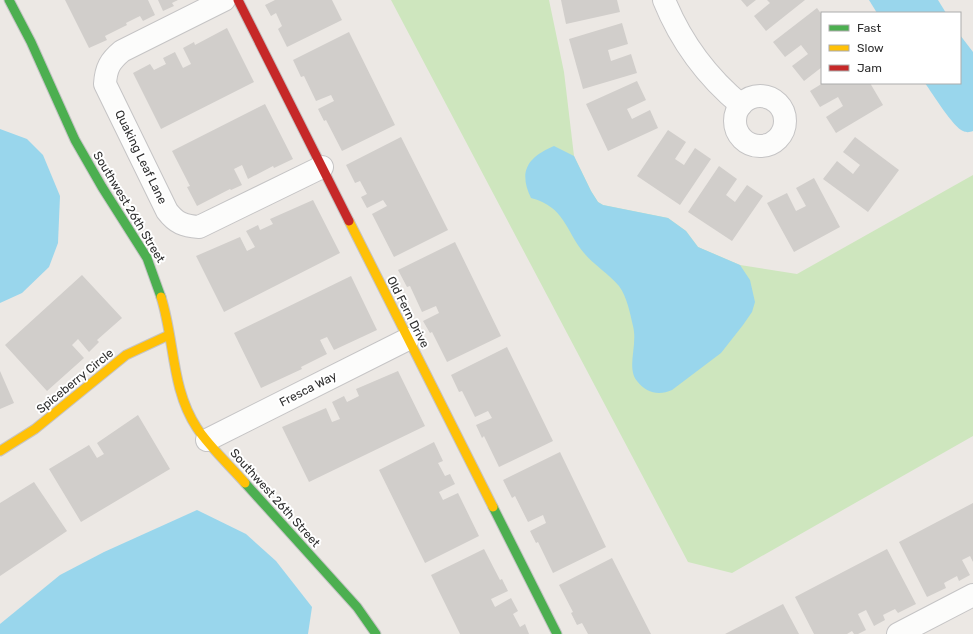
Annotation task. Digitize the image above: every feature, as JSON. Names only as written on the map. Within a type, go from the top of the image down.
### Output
[{"type":"street","name":"Southwest 26th Street","points":[[8,0],[31,42],[75,140],[102,187],[147,258],[158,285],[177,380],[185,405],[197,429],[357,608],[376,634]]},
{"type":"street","name":"Quaking Leaf Lane","points":[[224,0],[122,51],[112,59],[106,71],[105,84],[167,210],[175,221],[186,227],[199,227],[322,167]]},
{"type":"street","name":"Old Fern Drive","points":[[238,0],[557,634]]},
{"type":"street","points":[[664,0],[675,27],[700,64],[728,95],[741,105]]},
{"type":"street","name":"Spiceberry Circle","points":[[0,451],[35,429],[126,355],[169,335]]},
{"type":"street","name":"Fresca Way","points":[[207,440],[408,339]]},
{"type":"street","points":[[898,634],[973,594]]},
{"type":"green space","points":[[391,0],[549,0],[564,72],[574,156],[598,202],[603,205],[668,218],[686,231],[698,247],[740,265],[797,274],[973,175],[973,436],[732,573],[688,562]]},
{"type":"water","points":[[869,0],[938,0],[945,12],[876,12]]},
{"type":"water","points":[[961,36],[973,52],[973,131],[963,131],[954,124],[926,84],[961,84]]},
{"type":"water","points":[[0,129],[27,139],[43,155],[60,196],[58,243],[49,267],[22,293],[0,303]]},
{"type":"water","points":[[554,146],[574,156],[598,202],[603,205],[668,218],[686,231],[698,247],[740,265],[750,280],[755,302],[752,312],[743,325],[721,353],[672,390],[662,393],[649,391],[637,381],[632,369],[634,341],[633,326],[628,305],[622,290],[584,253],[558,213],[542,202],[531,198],[525,180],[528,166],[538,155]]},
{"type":"water","points":[[197,510],[246,534],[276,561],[312,607],[308,634],[0,634],[0,624],[60,575],[104,552]]},
{"type":"building","points":[[65,0],[148,0],[155,15],[143,21],[140,16],[126,23],[127,25],[105,36],[107,40],[89,48]]},
{"type":"building","points":[[158,0],[178,0],[172,3],[174,6],[163,11]]},
{"type":"building","points":[[275,0],[332,0],[342,20],[287,47],[278,29],[282,26],[276,13],[271,16],[265,5]]},
{"type":"building","points":[[561,0],[617,0],[620,12],[566,24]]},
{"type":"building","points":[[741,0],[756,0],[747,7]]},
{"type":"building","points":[[767,0],[805,0],[766,31],[754,16],[770,3]]},
{"type":"building","points":[[817,8],[821,14],[821,68],[804,81],[792,66],[808,54],[801,45],[785,57],[773,42]]},
{"type":"building","points":[[622,23],[628,44],[608,50],[611,61],[631,54],[637,73],[583,89],[569,39]]},
{"type":"building","points":[[227,28],[254,82],[161,129],[133,73],[150,64],[154,70],[166,64],[163,58],[175,52],[183,68],[191,64],[183,48],[194,42],[195,45]]},
{"type":"building","points":[[349,32],[395,125],[342,151],[326,120],[324,121],[318,109],[334,101],[331,95],[316,101],[304,76],[301,77],[293,60]]},
{"type":"building","points":[[637,81],[646,100],[627,109],[632,119],[650,110],[658,128],[608,151],[586,104]]},
{"type":"building","points":[[821,84],[871,84],[883,105],[836,133],[826,117],[843,106],[838,97],[820,107],[810,91]]},
{"type":"building","points":[[265,104],[293,159],[274,168],[273,166],[248,179],[242,165],[234,169],[242,185],[231,190],[230,189],[197,206],[187,187],[190,186],[172,151]]},
{"type":"building","points":[[668,130],[686,142],[675,159],[684,165],[695,148],[711,159],[680,205],[637,176]]},
{"type":"building","points":[[401,137],[448,230],[394,257],[372,214],[387,206],[383,200],[367,208],[361,197],[367,194],[360,181],[355,183],[346,165]]},
{"type":"building","points":[[855,137],[899,170],[868,212],[823,179],[837,161],[853,174],[860,165],[843,152]]},
{"type":"building","points":[[719,166],[737,179],[726,195],[735,202],[747,185],[763,196],[732,241],[688,212]]},
{"type":"building","points":[[814,178],[840,227],[794,252],[767,203],[787,193],[796,211],[806,206],[796,188]]},
{"type":"building","points":[[313,200],[340,253],[224,312],[196,256],[240,237],[247,251],[255,247],[246,231],[258,225],[260,230],[273,224],[270,219]]},
{"type":"building","points":[[455,242],[501,336],[447,362],[432,332],[430,333],[423,321],[439,313],[436,306],[422,312],[410,286],[407,287],[398,270]]},
{"type":"building","points":[[82,275],[122,318],[97,340],[99,342],[89,352],[78,339],[72,345],[84,358],[47,391],[5,345]]},
{"type":"building","points":[[351,276],[377,330],[334,350],[327,337],[320,340],[327,354],[301,367],[302,369],[261,388],[234,333]]},
{"type":"building","points":[[507,347],[553,441],[499,467],[484,436],[482,438],[476,425],[492,418],[488,411],[475,417],[462,391],[459,392],[451,375]]},
{"type":"building","points":[[0,371],[14,403],[0,409]]},
{"type":"building","points":[[398,371],[425,426],[309,482],[282,427],[326,408],[332,422],[340,419],[332,402],[344,396],[347,402],[359,396],[356,389]]},
{"type":"building","points":[[138,415],[170,469],[81,522],[49,469],[89,445],[97,458],[104,454],[97,443]]},
{"type":"building","points":[[434,442],[443,461],[438,463],[445,476],[450,474],[455,484],[439,492],[443,500],[458,493],[479,536],[425,563],[379,470]]},
{"type":"building","points":[[560,452],[606,547],[553,573],[538,542],[536,543],[530,531],[546,523],[543,515],[528,522],[515,496],[512,498],[503,480]]},
{"type":"building","points":[[34,482],[67,531],[0,576],[0,503]]},
{"type":"building","points":[[973,503],[973,562],[970,556],[962,560],[970,575],[959,581],[957,576],[944,583],[946,588],[927,597],[899,542]]},
{"type":"building","points":[[484,549],[500,580],[502,579],[508,591],[491,599],[495,607],[511,598],[518,611],[513,614],[520,627],[525,624],[529,634],[460,634],[431,575]]},
{"type":"building","points":[[887,549],[916,604],[898,613],[895,609],[883,615],[885,620],[874,626],[866,610],[858,614],[866,630],[858,634],[854,634],[852,631],[847,634],[814,634],[795,597]]},
{"type":"building","points":[[612,558],[651,634],[588,634],[582,623],[577,625],[571,613],[573,612],[559,585]]},
{"type":"building","points":[[783,604],[799,634],[725,634]]},
{"type":"traffic: fast","points":[[9,0],[31,42],[75,140],[102,187],[147,258],[161,297]]},
{"type":"traffic: fast","points":[[245,483],[357,607],[376,634]]},
{"type":"traffic: fast","points":[[493,507],[557,634]]},
{"type":"traffic: slow","points":[[349,221],[493,507]]},
{"type":"traffic: slow","points":[[161,297],[166,314],[178,381],[182,397],[189,413],[207,442],[245,483]]},
{"type":"traffic: slow","points":[[0,451],[35,429],[126,355],[169,335]]},
{"type":"traffic: jam","points":[[238,0],[349,221]]}]
